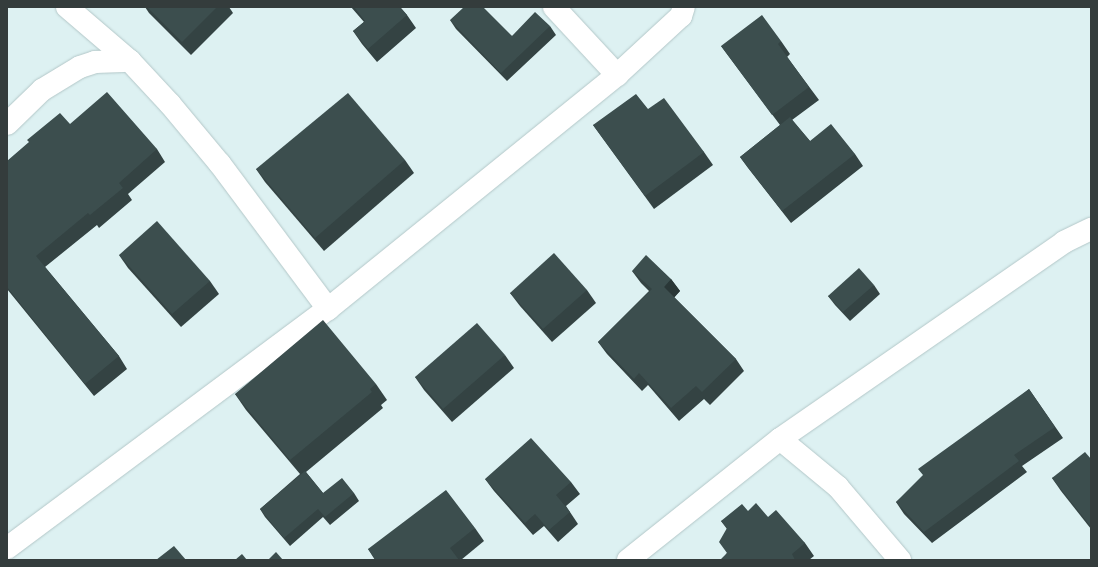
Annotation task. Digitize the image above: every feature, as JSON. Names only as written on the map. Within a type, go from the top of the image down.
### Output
[{"type":"street","points":[[67,7],[130,61],[170,104],[220,164],[328,309]]},
{"type":"street","points":[[554,7],[617,75]]},
{"type":"street","points":[[7,548],[328,309],[617,75],[681,16],[684,7]]},
{"type":"street","points":[[7,124],[42,90],[80,67],[95,62],[130,61]]},
{"type":"street","points":[[628,560],[780,439],[1064,242],[1091,229]]},
{"type":"street","points":[[780,439],[838,487],[900,560]]},
{"type":"building","points":[[147,7],[217,7],[182,42]]},
{"type":"building","points":[[354,7],[400,7],[407,15],[368,49],[353,31],[365,21]]},
{"type":"building","points":[[464,7],[483,7],[512,36],[535,12],[550,26],[501,73],[450,20]]},
{"type":"building","points":[[762,15],[781,41],[778,44],[809,87],[772,115],[721,46]]},
{"type":"building","points":[[107,92],[157,149],[119,183],[123,188],[90,215],[88,213],[36,256],[119,356],[85,384],[7,287],[7,161],[29,142],[27,140],[60,113],[70,124]]},
{"type":"building","points":[[348,93],[405,160],[315,238],[256,169]]},
{"type":"building","points":[[636,94],[648,109],[664,98],[704,152],[645,196],[593,125]]},
{"type":"building","points":[[790,117],[810,141],[831,124],[855,154],[782,211],[740,157]]},
{"type":"building","points":[[157,221],[210,281],[172,314],[119,255]]},
{"type":"building","points":[[554,253],[587,290],[543,329],[510,293]]},
{"type":"building","points":[[646,255],[671,279],[664,287],[736,359],[702,392],[696,386],[671,408],[639,373],[634,379],[598,342],[652,289],[632,271]]},
{"type":"building","points":[[859,268],[874,285],[843,312],[828,296]]},
{"type":"building","points":[[323,320],[376,384],[370,389],[372,392],[290,460],[235,394]]},
{"type":"building","points":[[477,323],[505,355],[443,409],[415,377]]},
{"type":"building","points":[[1029,389],[1055,427],[1014,455],[1019,461],[924,532],[896,502],[923,475],[918,469]]},
{"type":"building","points":[[531,438],[571,482],[556,495],[570,512],[549,530],[535,514],[525,523],[485,479]]},
{"type":"building","points":[[1085,452],[1091,459],[1091,527],[1052,478]]},
{"type":"building","points":[[305,471],[323,493],[342,478],[354,493],[325,517],[318,509],[284,538],[260,509]]},
{"type":"building","points":[[446,490],[475,528],[450,548],[459,560],[376,560],[368,549]]},
{"type":"building","points":[[756,503],[768,517],[776,510],[805,543],[792,554],[795,560],[721,559],[727,553],[719,542],[727,528],[721,521],[742,504],[748,511]]},
{"type":"building","points":[[174,546],[186,560],[156,560]]},
{"type":"building","points":[[276,552],[283,560],[268,560]]},
{"type":"building","points":[[242,554],[247,560],[235,560]]}]
